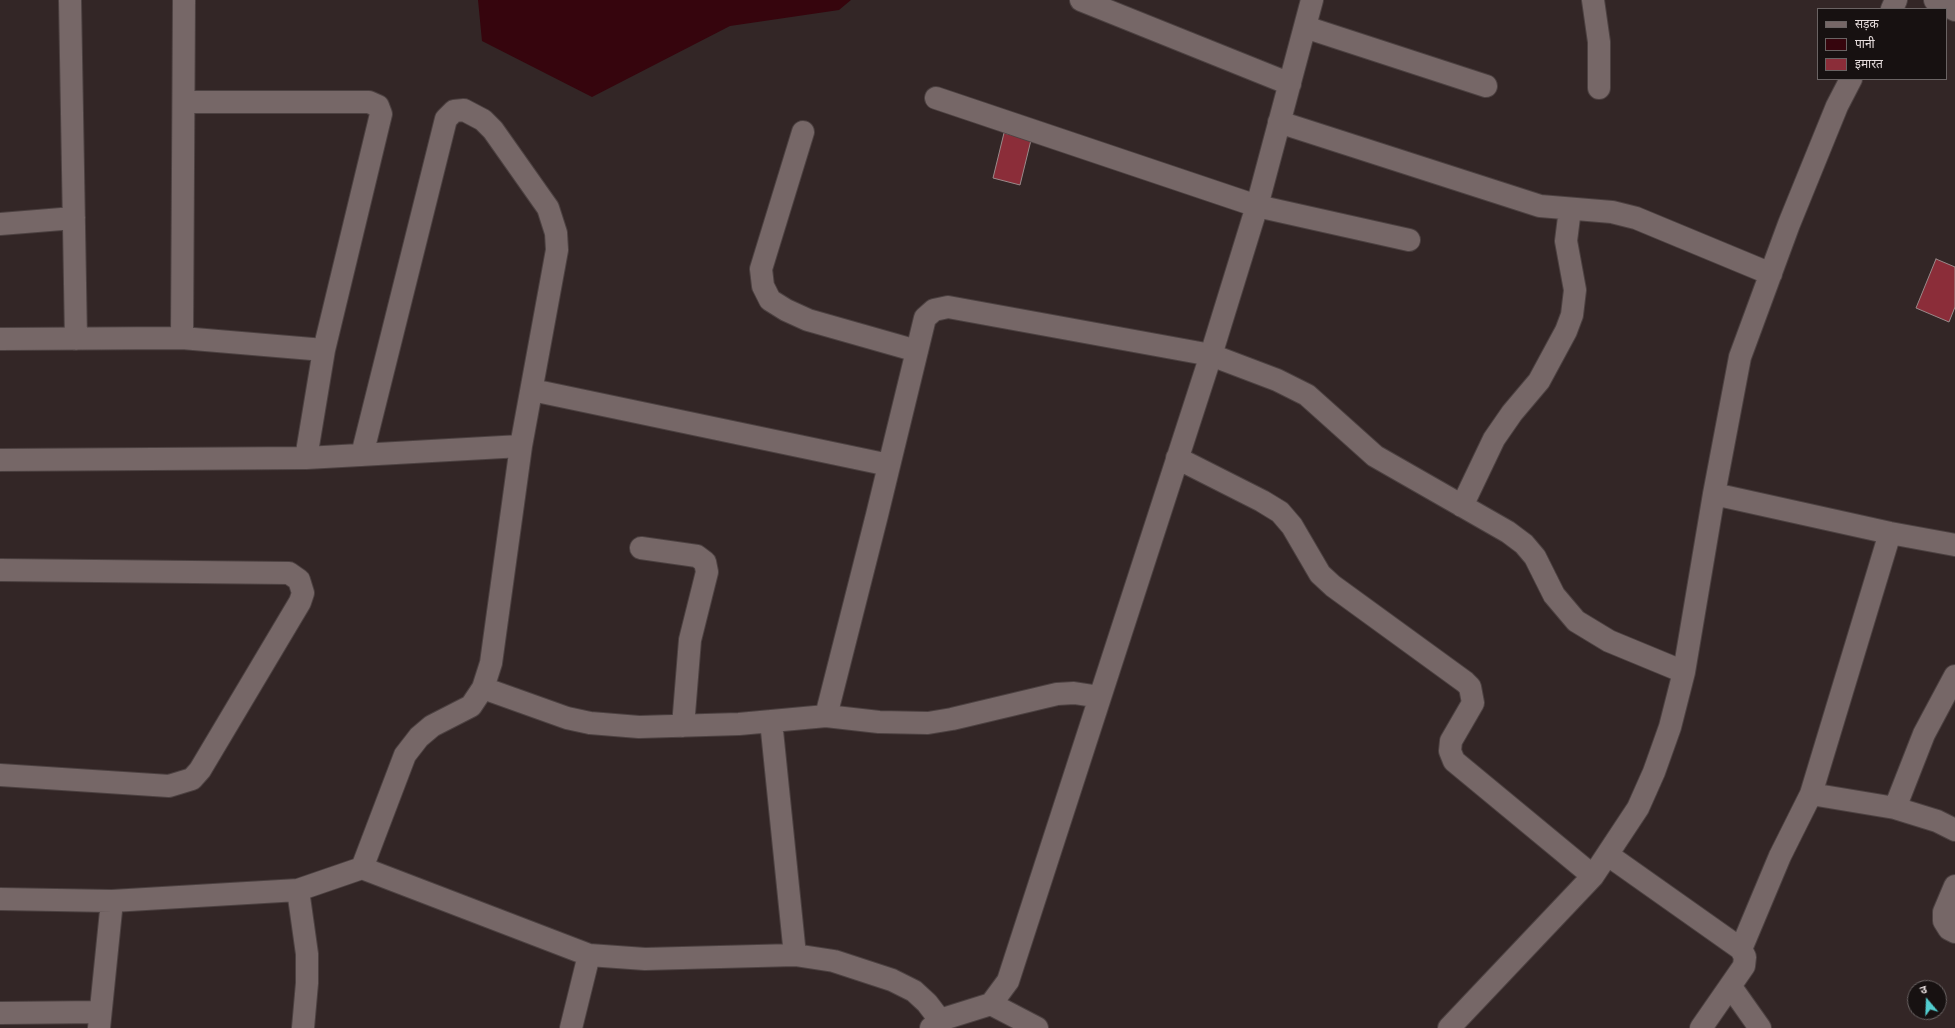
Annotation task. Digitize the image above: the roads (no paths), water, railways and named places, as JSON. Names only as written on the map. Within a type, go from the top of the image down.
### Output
[{"type":"street","points":[[70,0],[76,339]]},
{"type":"street","points":[[182,338],[184,0]]},
{"type":"street","points":[[1081,0],[1290,84]]},
{"type":"street","points":[[0,899],[112,901],[298,890],[362,868],[588,955],[645,959],[795,955],[834,961],[892,980],[914,991],[936,1024],[992,1004],[1008,981],[1210,355],[1257,206],[1312,0]]},
{"type":"street","points":[[1593,0],[1599,42],[1599,88]]},
{"type":"street","points":[[1935,0],[1955,10]]},
{"type":"street","points":[[1305,27],[1486,86]]},
{"type":"street","points":[[1449,1028],[1593,876],[1638,808],[1654,772],[1670,727],[1684,672],[1714,494],[1740,358],[1792,216],[1837,106],[1850,80]]},
{"type":"street","points":[[936,98],[1257,206],[1409,240]]},
{"type":"street","points":[[184,102],[369,102],[378,106],[381,114],[324,350],[306,458]]},
{"type":"street","points":[[362,455],[446,119],[454,112],[464,110],[483,120],[493,130],[548,208],[556,233],[557,250],[521,446],[491,663],[483,688],[471,706],[428,730],[419,737],[405,755],[362,868]]},
{"type":"street","points":[[1280,122],[1540,206],[1612,212],[1636,218],[1771,274]]},
{"type":"street","points":[[803,132],[761,269],[763,286],[770,300],[794,314],[808,320],[917,351]]},
{"type":"street","points":[[1462,506],[1494,439],[1539,381],[1566,331],[1572,315],[1575,290],[1566,240],[1570,209]]},
{"type":"street","points":[[0,224],[74,218]]},
{"type":"street","points":[[826,716],[925,318],[934,310],[948,307],[1210,355],[1278,380],[1307,395],[1375,456],[1508,532],[1524,544],[1535,557],[1554,595],[1576,621],[1609,641],[1684,672]]},
{"type":"street","points":[[0,339],[182,338],[324,350]]},
{"type":"street","points":[[532,390],[889,465]]},
{"type":"street","points":[[0,460],[306,458],[521,446]]},
{"type":"street","points":[[1177,458],[1280,512],[1292,526],[1320,574],[1333,586],[1470,687],[1473,703],[1451,741],[1450,751],[1454,761],[1593,876]]},
{"type":"street","points":[[1714,494],[1890,533],[1955,545]]},
{"type":"street","points":[[1741,949],[1780,856],[1811,794],[1890,533]]},
{"type":"street","points":[[641,548],[697,556],[705,562],[707,572],[690,640],[684,726]]},
{"type":"street","points":[[0,570],[289,573],[299,580],[303,592],[300,602],[200,770],[192,779],[169,786],[0,775]]},
{"type":"street","points":[[1894,808],[1924,734],[1955,676]]},
{"type":"street","points":[[483,688],[567,718],[590,723],[639,727],[771,721],[826,716],[879,722],[928,723],[952,719],[1057,694],[1074,693],[1100,697]]},
{"type":"street","points":[[771,721],[795,955]]},
{"type":"street","points":[[1811,794],[1894,808],[1936,821],[1955,830]]},
{"type":"street","points":[[1608,855],[1741,949],[1745,957],[1744,966],[1731,987],[1701,1028]]},
{"type":"street","points":[[1955,886],[1944,912],[1944,921],[1949,929],[1955,932]]},
{"type":"street","points":[[298,890],[307,954],[302,1028]]},
{"type":"street","points":[[0,1013],[100,1020],[112,901]]},
{"type":"street","points":[[571,1028],[588,955]]},
{"type":"street","points":[[1731,987],[1760,1028]]},
{"type":"street","points":[[992,1004],[1037,1028]]},
{"type":"water","points":[[478,0],[851,0],[839,10],[730,26],[592,97],[482,41]]}]
